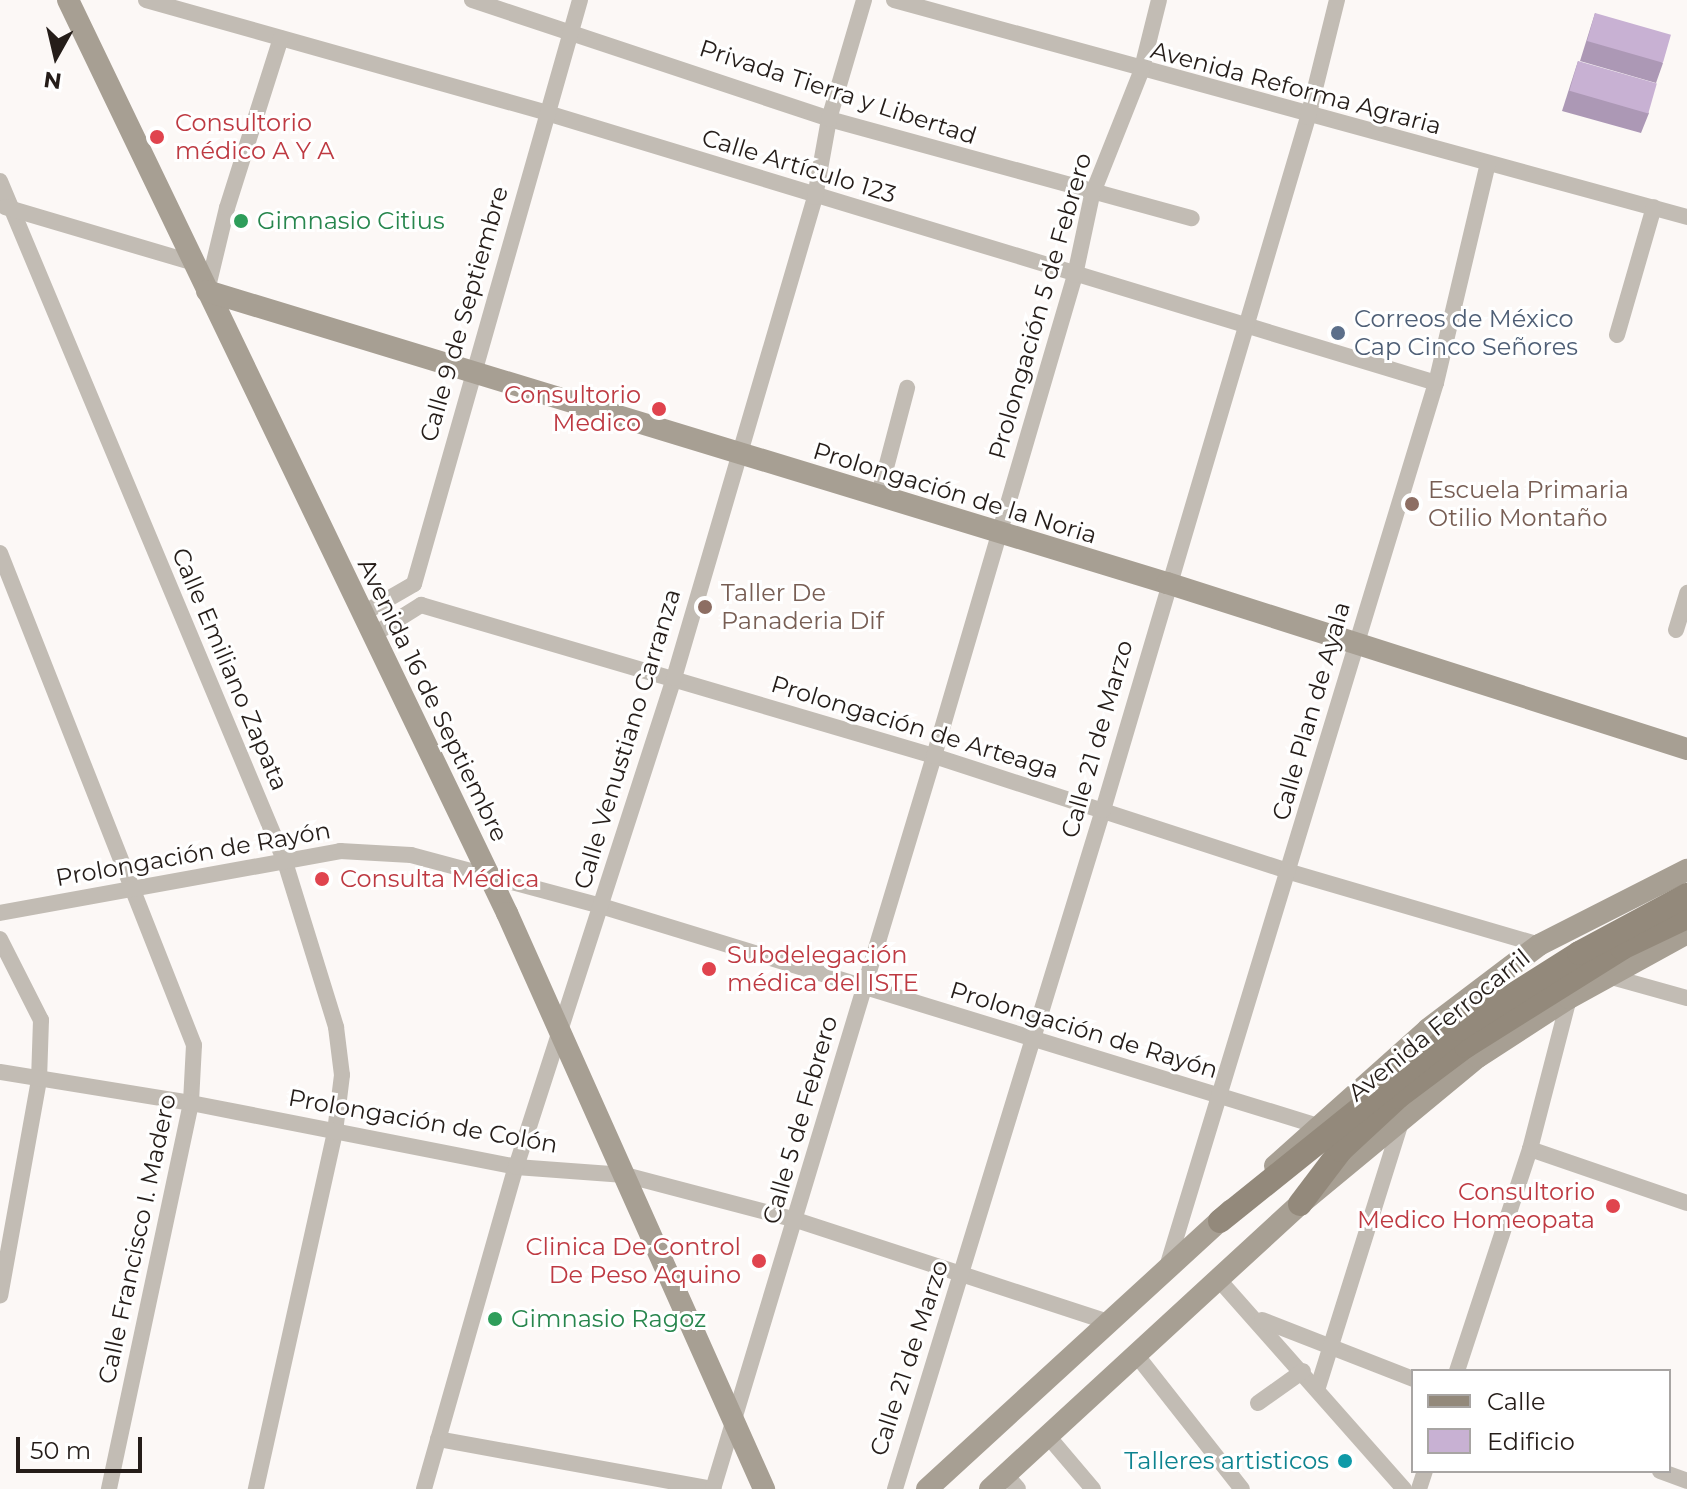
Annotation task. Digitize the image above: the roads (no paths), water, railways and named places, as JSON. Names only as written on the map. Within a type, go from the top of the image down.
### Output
[{"type":"main road","points":[[1463,1038],[1579,953],[1687,895]]},
{"type":"main road","points":[[1463,1038],[1622,948],[1687,917]]},
{"type":"main road","name":"Avenida Ferrocarril","points":[[1300,1204],[1341,1150],[1463,1038]]},
{"type":"main road","name":"Avenida Ferrocarril","points":[[1220,1221],[1463,1038]]},
{"type":"street","name":"Avenida 16 de Septiembre","points":[[68,0],[488,874],[625,1175],[735,1431],[764,1489]]},
{"type":"street","name":"Calle Artículo 123","points":[[146,0],[547,113],[815,197],[1436,383]]},
{"type":"street","points":[[213,19],[215,0]]},
{"type":"street","name":"Privada Tierra y Libertad","points":[[472,0],[571,30],[829,119],[1092,195],[1192,218]]},
{"type":"street","name":"Calle 9 de Septiembre","points":[[362,614],[414,584],[580,0]]},
{"type":"street","name":"Calle Venustiano Carranza","points":[[424,1489],[516,1167],[562,1035],[674,678],[737,453],[815,197],[829,119],[864,0]]},
{"type":"street","name":"Avenida Reforma Agraria","points":[[894,0],[1141,72],[1687,217]]},
{"type":"street","name":"Prolongación 5 de Febrero","points":[[999,535],[1075,275],[1092,195],[1141,72],[1159,0]]},
{"type":"street","name":"Calle 21 de Marzo","points":[[895,1489],[1029,1040],[1103,810],[1167,583],[1308,117],[1337,0]]},
{"type":"street","points":[[207,291],[227,208],[281,38]]},
{"type":"street","name":"Calle Plan de Ayala","points":[[1167,1267],[1217,1095],[1290,872],[1353,641],[1436,383],[1488,163]]},
{"type":"street","name":"Calle Emiliano Zapata","points":[[0,181],[6,207],[285,862],[336,1027],[342,1075],[335,1132],[256,1489]]},
{"type":"street","points":[[6,207],[194,263]]},
{"type":"street","points":[[1617,335],[1654,207]]},
{"type":"street","name":"Prolongación de la Noria","points":[[207,291],[999,535],[1167,583],[1687,749]]},
{"type":"street","points":[[878,498],[907,388]]},
{"type":"street","name":"Calle 5 de Febrero","points":[[713,1489],[735,1431],[999,535]]},
{"type":"street","name":"Calle Francisco I. Madero","points":[[0,553],[194,1045],[191,1103],[109,1489]]},
{"type":"street","points":[[1676,630],[1687,593]]},
{"type":"street","name":"Prolongación de Arteaga","points":[[373,635],[421,605],[934,756],[1290,872],[1539,945]]},
{"type":"street","name":"Prolongación de Rayón","points":[[0,913],[340,851],[411,855],[601,906],[1029,1040],[1315,1125]]},
{"type":"street","name":"Avenida Ferrocarril","points":[[927,1489],[1220,1221],[1315,1125],[1428,1029],[1539,945],[1687,870]]},
{"type":"street","name":"Avenida Ferrocarril","points":[[1005,1484],[1047,1435],[1138,1357],[1300,1204],[1400,1125],[1478,1057],[1569,998],[1687,933]]},
{"type":"street","points":[[0,939],[41,1020],[39,1080],[0,1296]]},
{"type":"street","points":[[1608,976],[1687,998]]},
{"type":"street","points":[[1458,1369],[1530,1149],[1569,998]]},
{"type":"street","name":"Prolongación de Colón","points":[[0,1072],[191,1103],[516,1167],[625,1175],[796,1220],[962,1271],[1108,1322]]},
{"type":"street","points":[[1318,1387],[1400,1125]]},
{"type":"street","points":[[1530,1149],[1687,1203]]},
{"type":"street","points":[[1220,1281],[1258,1319],[1404,1489]]},
{"type":"street","points":[[1258,1319],[1411,1378]]},
{"type":"street","points":[[1138,1357],[1242,1489]]},
{"type":"street","points":[[1258,1403],[1303,1371]]},
{"type":"street","name":"Avenida 16 de Septiembre","points":[[735,1431],[746,1489]]},
{"type":"street","points":[[1047,1435],[1093,1489]]},
{"type":"street","points":[[438,1439],[713,1489]]},
{"type":"street","points":[[1665,1473],[1687,1481]]},
{"type":"place","name":"Consultorio médico A Y A","points":[[157,137]]},
{"type":"place","name":"Gimnasio Citius","points":[[241,221]]},
{"type":"place","name":"Correos de México Cap Cinco Señores","points":[[1338,333]]},
{"type":"place","name":"Consultorio Medico","points":[[659,409]]},
{"type":"place","name":"Escuela Primaria Otilio Montaño","points":[[1412,504]]},
{"type":"place","name":"Taller De Panaderia Dif","points":[[705,607]]},
{"type":"place","name":"Consulta Médica","points":[[322,879]]},
{"type":"place","name":"Subdelegación médica del ISTE","points":[[709,969]]},
{"type":"place","name":"Consultorio Medico Homeopata","points":[[1613,1206]]},
{"type":"place","name":"Clinica De Control De Peso Aquino","points":[[759,1261]]},
{"type":"place","name":"Gimnasio Ragoz","points":[[495,1319]]},
{"type":"place","name":"Talleres artisticos","points":[[1345,1461]]}]
